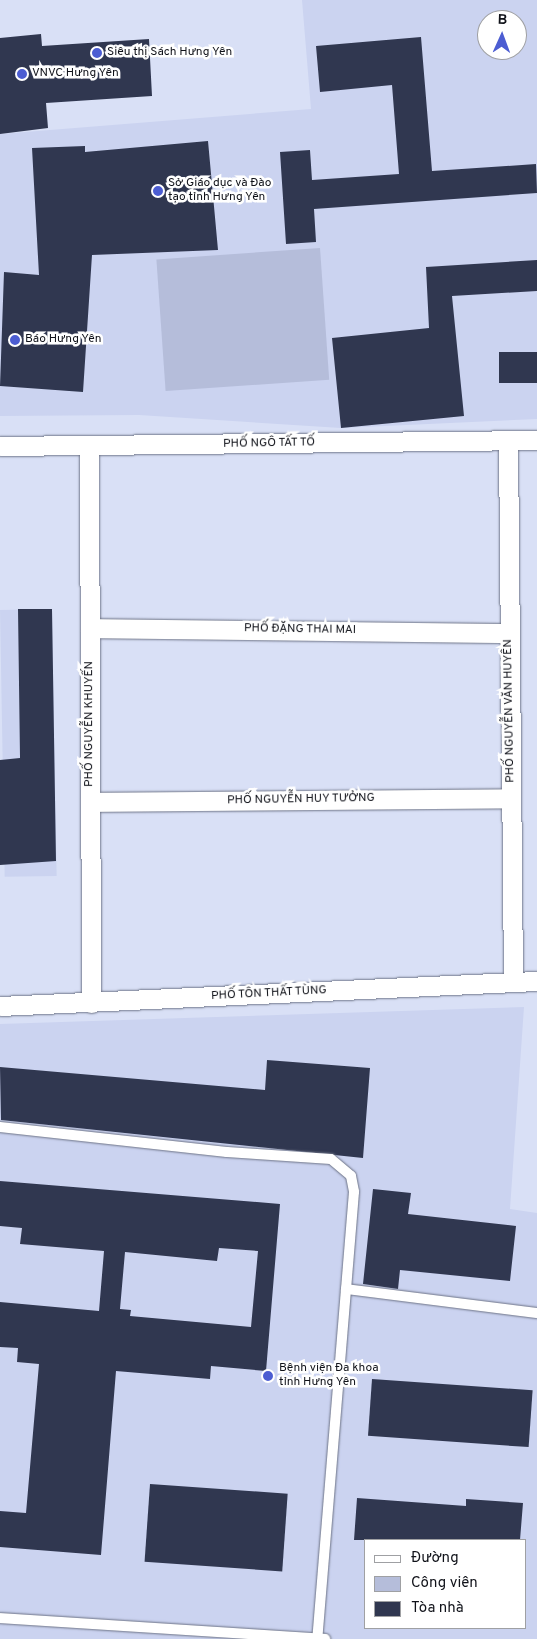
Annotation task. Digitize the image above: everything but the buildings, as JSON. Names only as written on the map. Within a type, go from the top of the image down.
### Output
[{"type":"street","name":"PHỐ NGÔ TẤT TỐ","points":[[0,446],[537,440]]},
{"type":"street","name":"PHỐ NGUYỄN VĂN HUYÊN","points":[[508,441],[513,982]]},
{"type":"street","name":"PHỐ NGUYỄN KHUYẾN","points":[[89,445],[91,1003]]},
{"type":"street","name":"PHỐ ĐẶNG THAI MAI","points":[[90,628],[510,633]]},
{"type":"street","name":"PHỐ NGUYỄN HUY TƯỞNG","points":[[90,802],[511,798]]},
{"type":"street","name":"PHỐ TÔN THẤT TÙNG","points":[[0,1006],[537,981]]},
{"type":"lane","points":[[0,1127],[227,1152],[331,1159],[351,1176],[354,1192],[321,1639],[0,1618]]},
{"type":"lane","points":[[346,1289],[537,1313]]},
{"type":"shaded area","points":[[302,0],[537,0],[537,419],[341,428],[139,415],[0,416],[0,134],[311,109]]},
{"type":"shaded area","points":[[52,609],[57,876],[5,877],[0,610]]},
{"type":"shaded area","name":"Bệnh viện Đa khoa tỉnh Hưng Yên","points":[[524,1007],[510,1209],[537,1213],[537,1639],[0,1639],[0,1024]]},
{"type":"green space","points":[[320,248],[329,380],[166,391],[156,259]]},
{"type":"place","name":"Siêu thị Sách Hưng Yên","points":[[97,53]]},
{"type":"place","name":"VNVC Hưng Yên","points":[[22,74]]},
{"type":"place","name":"Sở Giáo dục và Đào tạo tỉnh Hưng Yên","points":[[158,191]]},
{"type":"place","name":"Báo Hưng Yên","points":[[15,340]]},
{"type":"place","name":"Bệnh viện Đa khoa tỉnh Hưng Yên","points":[[268,1376]]}]
